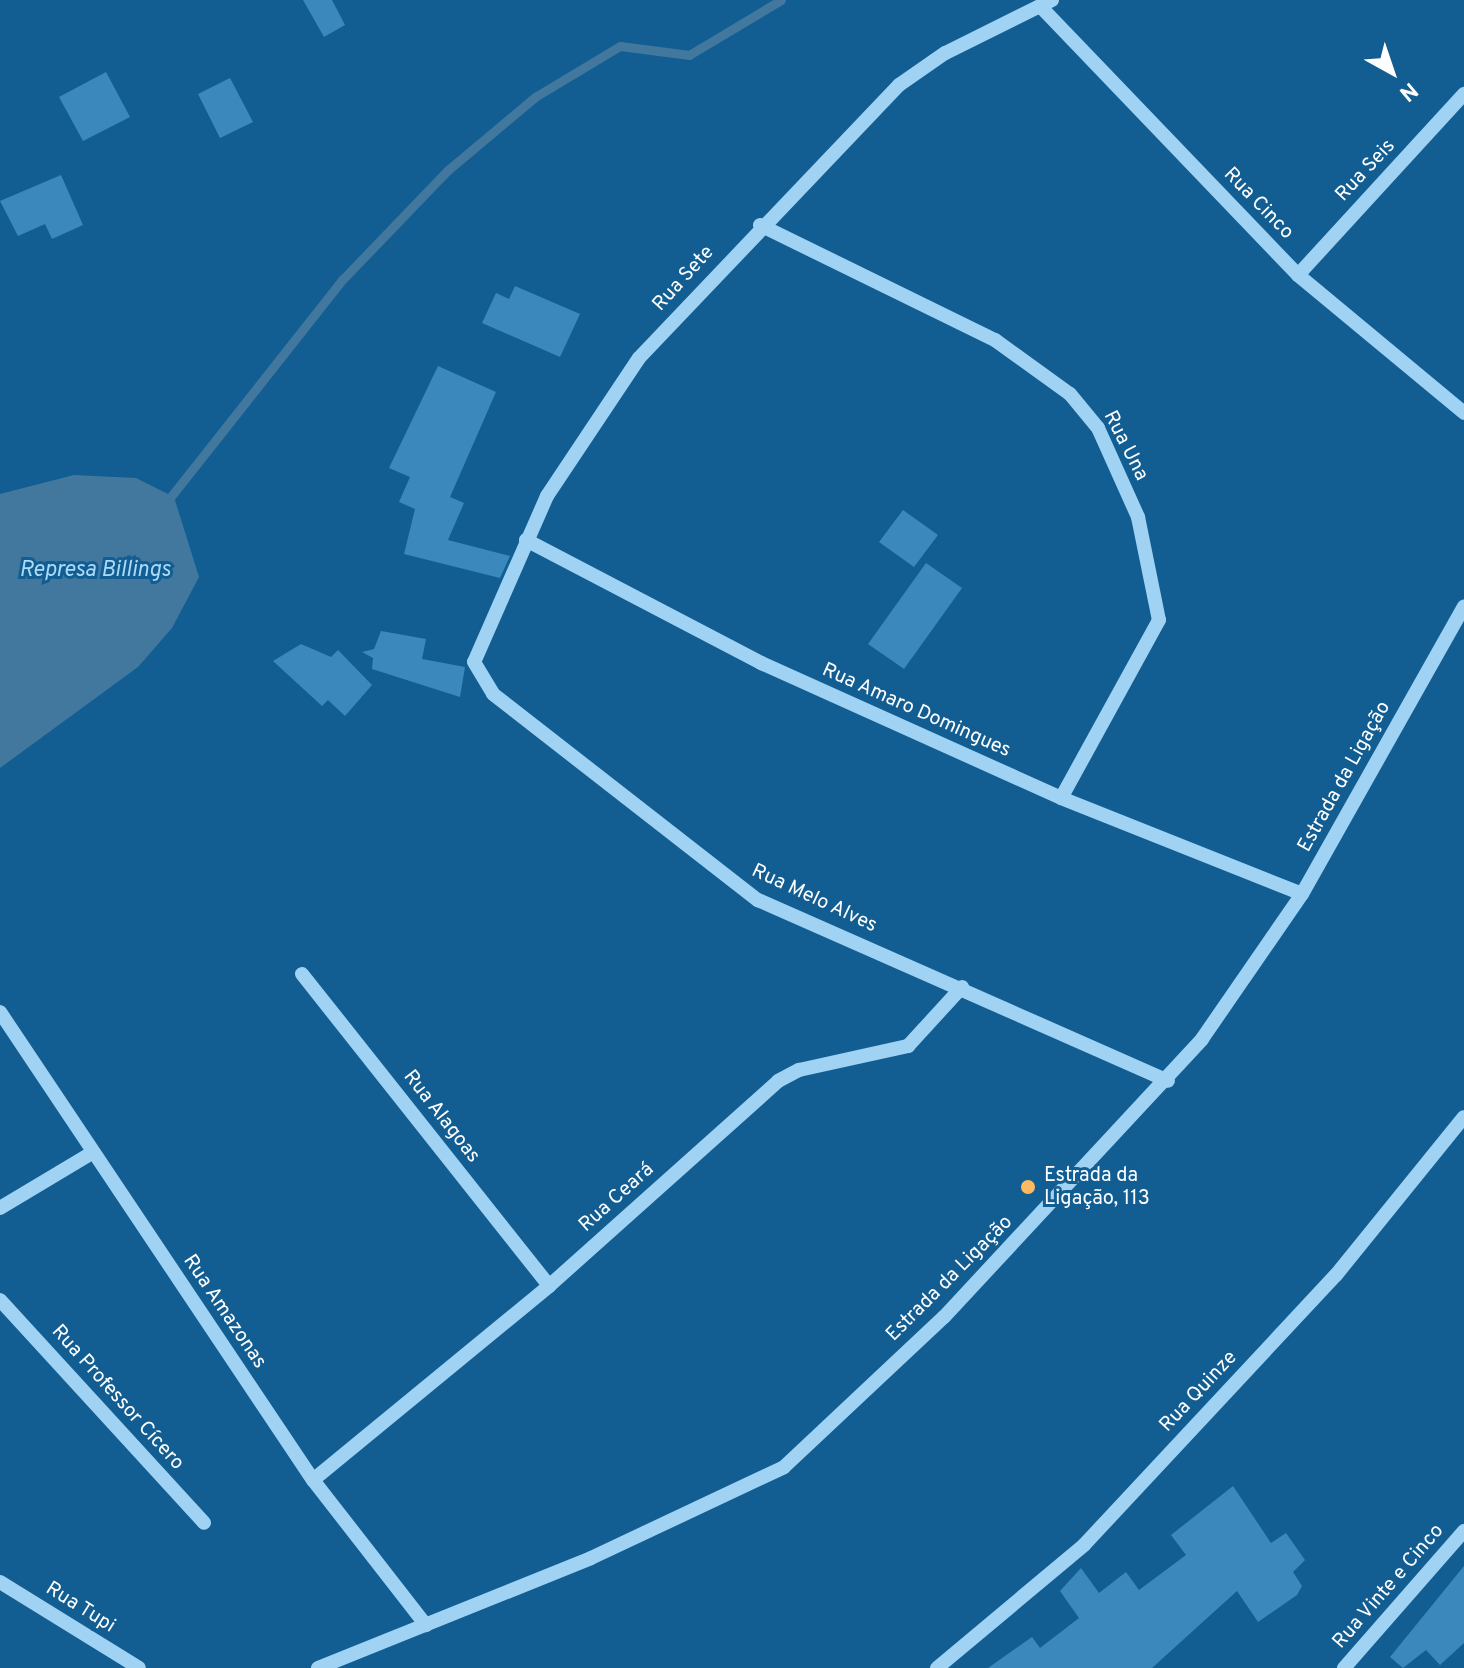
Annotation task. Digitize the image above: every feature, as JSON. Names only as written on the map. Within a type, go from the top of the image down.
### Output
[{"type":"street","name":"Rua Sete","points":[[484,687],[474,662],[479,638],[526,540],[639,358],[760,225],[899,85],[945,53],[1046,3]]},
{"type":"street","name":"Rua Cinco","points":[[1046,3],[1298,275],[1464,413]]},
{"type":"street","name":"Rua Seis","points":[[1298,275],[1464,94]]},
{"type":"street","name":"Rua Una","points":[[760,225],[995,340],[1070,394],[1098,428],[1138,517],[1159,620],[1061,798]]},
{"type":"street","name":"Rua Amaro Domingues","points":[[526,540],[761,663],[1061,798],[1302,894]]},
{"type":"street","name":"Estrada da Ligação","points":[[318,1668],[426,1625],[784,1467],[944,1317],[1168,1081],[1302,894],[1464,607]]},
{"type":"street","name":"Rua Melo Alves","points":[[484,687],[758,900],[962,987],[1168,1081]]},
{"type":"street","name":"Rua Alagoas","points":[[302,974],[549,1286]]},
{"type":"street","name":"Rua Ceará","points":[[313,1480],[549,1286],[778,1081],[799,1070],[908,1046],[962,987]]},
{"type":"street","name":"Rua Amazonas","points":[[0,1012],[313,1480],[426,1625]]},
{"type":"street","name":"Rua Quinze","points":[[937,1668],[1084,1545],[1336,1275],[1464,1117]]},
{"type":"street","points":[[0,1208],[92,1153]]},
{"type":"street","name":"Rua Professor Cícero","points":[[0,1300],[204,1523]]},
{"type":"street","name":"Rua Vinte e Cinco","points":[[1344,1668],[1464,1531]]},
{"type":"street","name":"Rua Tupi","points":[[0,1582],[139,1668]]},
{"type":"water","name":"Represa Billings","points":[[74,475],[136,478],[174,497],[199,577],[172,628],[138,667],[0,768],[0,494]]},
{"type":"building","points":[[303,0],[332,0],[345,25],[324,37]]},
{"type":"building","points":[[106,72],[130,117],[83,141],[59,97]]},
{"type":"building","points":[[230,78],[253,122],[220,138],[198,94]]},
{"type":"building","points":[[61,175],[83,225],[52,239],[45,224],[18,236],[0,201]]},
{"type":"building","points":[[515,286],[580,314],[560,357],[482,323],[496,293],[509,299]]},
{"type":"building","points":[[438,366],[496,392],[450,497],[464,503],[448,540],[510,556],[500,578],[404,554],[415,509],[399,502],[410,477],[389,468]]},
{"type":"building","points":[[903,510],[938,535],[914,567],[879,542]]},
{"type":"building","points":[[926,563],[962,588],[904,669],[868,644]]},
{"type":"building","points":[[381,631],[426,639],[422,659],[465,667],[460,697],[372,669],[373,658],[362,652],[374,649]]},
{"type":"building","points":[[301,644],[331,657],[338,650],[372,685],[345,716],[328,700],[322,706],[273,661]]},
{"type":"building","points":[[1233,1486],[1271,1543],[1286,1533],[1305,1560],[1293,1572],[1302,1586],[1297,1595],[1258,1622],[1237,1591],[1152,1668],[988,1668],[1032,1637],[1040,1648],[1079,1618],[1060,1591],[1081,1568],[1099,1593],[1126,1572],[1139,1590],[1186,1555],[1171,1535]]},
{"type":"building","points":[[1464,1566],[1464,1643],[1440,1665],[1426,1650],[1403,1668],[1390,1657]]},
{"type":"waterway","points":[[165,504],[343,279],[448,170],[535,97],[620,46],[689,55],[781,0]]},
{"type":"place","name":"Estrada da Ligação, 113","points":[[1028,1187]]}]
